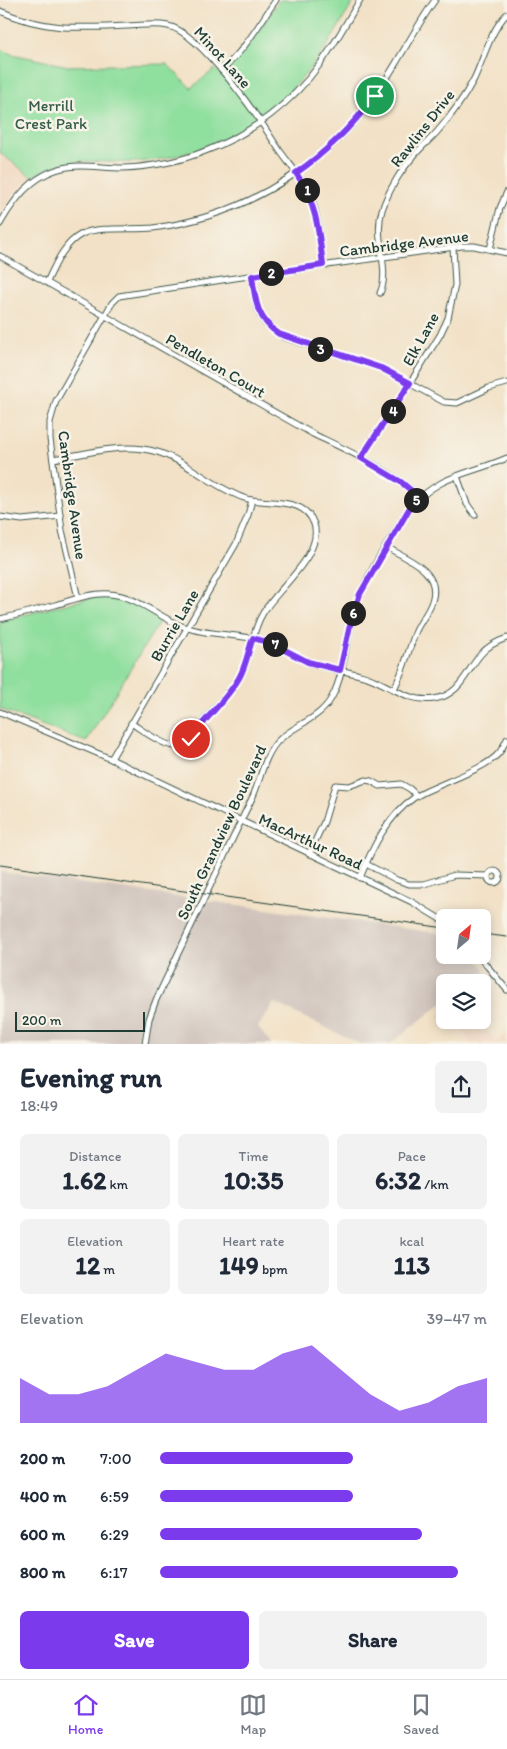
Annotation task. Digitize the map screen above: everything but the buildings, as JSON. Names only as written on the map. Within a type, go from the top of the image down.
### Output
[{"type":"street","points":[[221,70],[230,63],[276,0]]},
{"type":"street","points":[[0,224],[13,202],[23,190],[37,179],[52,172],[76,166],[126,168],[169,162],[198,154],[220,145],[261,122],[284,104],[309,79],[328,54],[360,0]]},
{"type":"street","points":[[47,282],[66,247],[83,233],[98,230],[155,227],[195,220],[248,201],[275,187],[296,173],[334,143],[365,109],[382,86],[435,0]]},
{"type":"street","name":"Minot Lane","points":[[0,11],[13,17],[40,24],[66,28],[171,26],[192,38],[221,70],[261,122],[306,188],[313,205],[323,265]]},
{"type":"street","name":"Rawlins Drive","points":[[380,293],[385,281],[381,258],[379,222],[389,194],[409,162],[436,133],[460,102],[476,74],[496,28],[507,14]]},
{"type":"street","points":[[490,249],[498,215],[507,192]]},
{"type":"street","name":"Cambridge Avenue","points":[[78,598],[67,556],[60,516],[50,428],[54,407],[116,299],[123,294],[452,248],[470,246],[507,253]]},
{"type":"street","name":"Elk Lane","points":[[361,458],[440,335],[448,318],[455,285],[452,248]]},
{"type":"street","name":"Pendleton Court","points":[[0,256],[313,434],[361,458],[401,482],[419,497]]},
{"type":"street","points":[[252,276],[258,310],[266,324],[279,334],[381,368],[436,398],[450,403],[460,402],[489,388],[507,383]]},
{"type":"street","points":[[53,459],[119,449],[145,449],[165,455],[242,497],[298,506],[310,516],[315,531],[312,547],[290,580],[262,613],[243,670],[235,686],[207,717],[189,741],[179,746],[171,746],[131,724]]},
{"type":"street","name":"South Grandview Boulevard","points":[[145,1044],[147,1027],[156,1000],[241,822],[266,760],[273,748],[288,733],[314,717],[324,708],[335,692],[356,606],[365,584],[409,509],[419,497],[437,484],[507,458]]},
{"type":"street","points":[[457,476],[467,504],[475,515]]},
{"type":"street","name":"Burrie Lane","points":[[111,759],[236,544],[245,524],[252,500]]},
{"type":"street","points":[[0,517],[22,520],[60,516]]},
{"type":"street","points":[[386,547],[425,570],[432,582],[434,593],[431,604],[417,628],[404,670],[394,689]]},
{"type":"street","points":[[0,619],[78,598],[105,594],[123,596],[187,628],[214,634],[253,638],[273,644],[308,662],[369,678],[411,698],[423,700],[437,699],[448,695],[464,682],[484,651],[495,643],[507,638]]},
{"type":"street","name":"MacArthur Road","points":[[0,712],[111,759],[425,909],[436,916]]},
{"type":"street","name":"MacArthur Road","points":[[360,878],[381,834],[397,813],[417,796],[487,762],[499,753],[507,739]]},
{"type":"street","points":[[309,854],[324,822],[335,785],[348,786],[366,780],[380,786],[401,784],[417,796]]},
{"type":"street","points":[[366,864],[409,884],[424,884],[455,876],[488,876]]},
{"type":"street","points":[[485,964],[507,990]]},
{"type":"shaded area","points":[[0,153],[32,177],[16,190],[0,214]]},
{"type":"shaded area","points":[[0,872],[436,933],[436,964],[480,964],[485,970],[480,974],[436,974],[436,1008],[390,1044],[360,1044],[274,1003],[258,1027],[271,1044],[0,1044]]},
{"type":"shaded area","points":[[461,1029],[486,1029],[496,1042],[507,1034],[507,1044],[472,1044]]},
{"type":"green space","name":"Merrill Crest Park","points":[[280,0],[355,0],[327,46],[299,82],[259,117],[237,131],[188,153],[162,159],[135,162],[70,163],[58,165],[32,177],[0,153],[0,49],[12,54],[68,66],[167,64],[191,88],[215,69],[221,75],[245,50]]},
{"type":"green space","points":[[102,595],[126,600],[161,619],[86,742],[0,709],[0,621]]},
{"type":"railway","points":[[0,865],[436,927]]},
{"type":"railway","points":[[491,935],[507,937]]},
{"type":"route","points":[[191,739],[207,717],[235,686],[243,670],[253,638],[283,648],[308,662],[340,670],[351,621],[360,594],[409,509],[419,497],[401,482],[361,458],[410,383],[381,368],[283,337],[266,324],[260,315],[254,297],[252,276],[323,265],[313,205],[306,188],[296,173],[310,164],[345,132],[375,96]]}]
